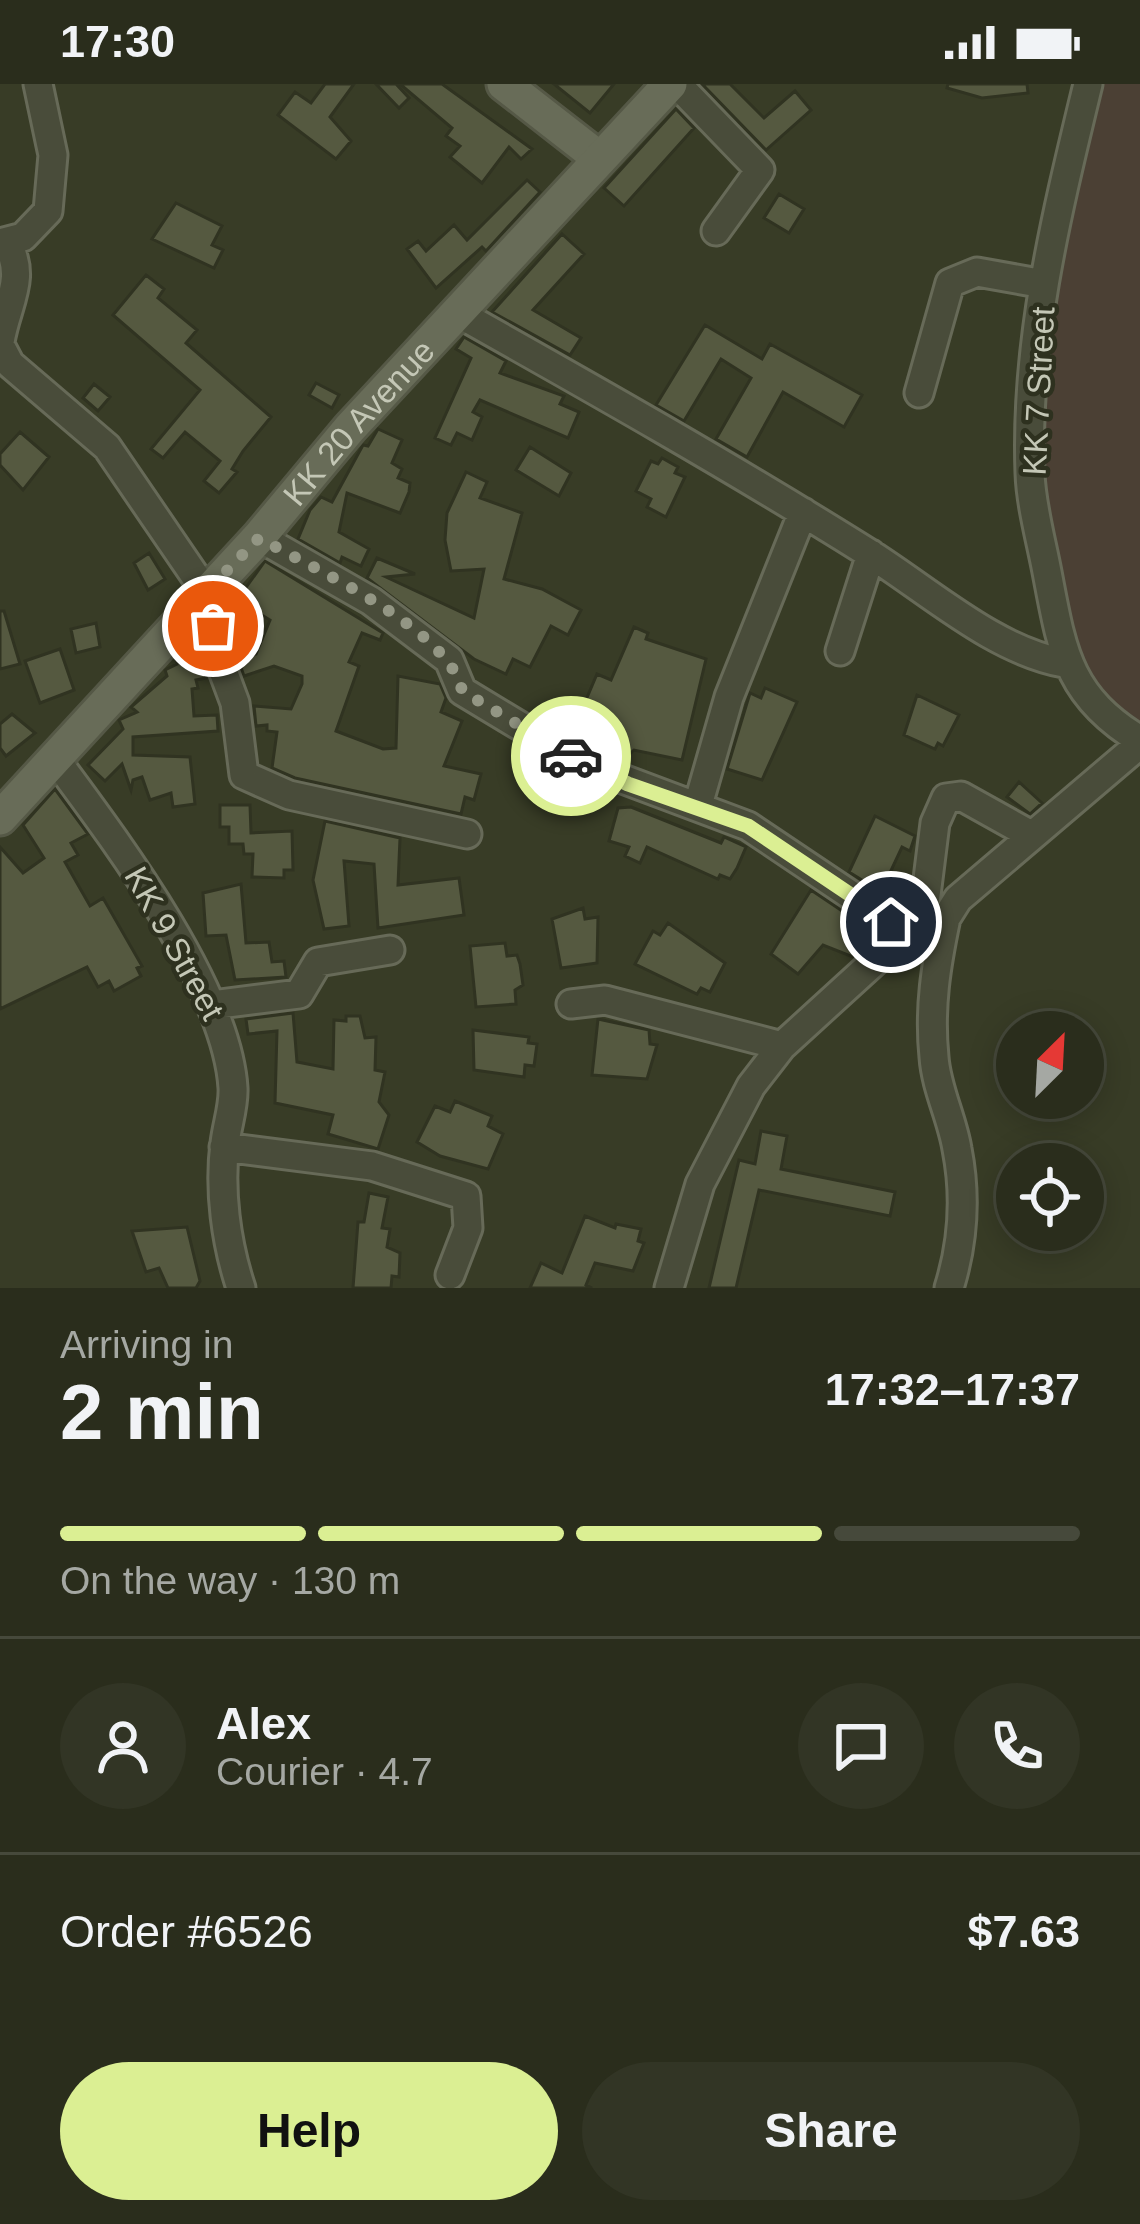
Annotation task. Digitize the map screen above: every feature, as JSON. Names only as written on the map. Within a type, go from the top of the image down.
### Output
[{"type":"main road","points":[[504,84],[598,158]]},
{"type":"main road","name":"KK 20 Avenue","points":[[0,818],[259,538],[598,158],[674,84]]},
{"type":"street","points":[[38,84],[52,155],[48,212],[22,237],[3,242],[17,260],[19,276],[0,344],[10,364],[107,447],[206,592],[219,660],[235,703],[244,775],[289,795],[467,833]]},
{"type":"street","points":[[674,84],[760,170],[716,231]]},
{"type":"street","name":"KK 7 Street","points":[[1088,84],[1044,284],[1030,414],[1030,478],[1064,663],[1086,695],[1140,742]]},
{"type":"street","points":[[919,393],[950,283],[976,272],[1044,284]]},
{"type":"street","points":[[458,313],[802,512],[959,613],[1042,659],[1064,663]]},
{"type":"street","points":[[698,806],[729,697],[802,512]]},
{"type":"street","points":[[259,538],[371,601],[433,644],[459,674],[462,691],[525,729],[628,784],[748,826],[891,922],[935,919]]},
{"type":"street","points":[[840,651],[872,554]]},
{"type":"street","points":[[669,1288],[700,1184],[751,1086],[782,1046],[908,931],[935,919],[1140,742]]},
{"type":"street","name":"KK 9 Street","points":[[56,760],[124,851],[225,1034],[234,1093],[224,1147],[226,1219],[241,1288]]},
{"type":"street","points":[[950,1288],[962,1250],[962,1206],[958,1150],[934,1061],[935,823],[946,798],[961,796],[1031,835]]},
{"type":"street","points":[[212,1005],[299,994],[318,962],[390,950]]},
{"type":"street","points":[[571,1004],[605,1000],[626,1004],[782,1046]]},
{"type":"street","points":[[224,1147],[371,1166],[466,1196],[468,1228],[450,1275]]},
{"type":"shaded area","points":[[1094,84],[1140,84],[1140,721],[1085,682],[1070,651],[1037,470],[1062,191]]},
{"type":"building","points":[[325,84],[354,84],[330,117],[351,141],[336,159],[278,115],[295,92],[311,103]]},
{"type":"building","points":[[376,84],[396,84],[409,98],[399,108]]},
{"type":"building","points":[[400,84],[442,84],[532,149],[521,159],[509,147],[482,183],[450,157],[460,146],[446,136],[452,128]]},
{"type":"building","points":[[554,84],[614,84],[590,113]]},
{"type":"building","points":[[702,84],[730,84],[764,118],[795,91],[811,110],[766,150]]},
{"type":"building","points":[[948,84],[1027,84],[1028,93],[982,98],[947,88]]},
{"type":"building","points":[[676,109],[694,128],[624,206],[604,188]]},
{"type":"building","points":[[527,180],[540,192],[486,251],[482,247],[436,288],[407,249],[418,241],[426,251],[454,225],[467,240]]},
{"type":"building","points":[[779,194],[804,209],[789,233],[764,218]]},
{"type":"building","points":[[176,203],[222,226],[212,245],[223,250],[214,268],[152,239]]},
{"type":"building","points":[[562,234],[584,254],[533,310],[581,338],[570,355],[492,312]]},
{"type":"building","points":[[146,275],[164,289],[158,298],[197,330],[186,343],[271,417],[243,451],[232,469],[237,472],[219,493],[204,481],[220,461],[185,432],[163,458],[151,449],[200,390],[113,315]]},
{"type":"building","points":[[705,325],[762,359],[770,344],[862,395],[844,427],[783,392],[747,457],[716,439],[751,378],[721,359],[684,421],[656,405]]},
{"type":"building","points":[[464,337],[506,361],[500,373],[564,396],[560,404],[579,412],[568,438],[480,400],[473,412],[482,417],[472,440],[457,433],[451,445],[435,438],[471,358],[456,349]]},
{"type":"building","points":[[316,383],[339,395],[332,408],[309,395]]},
{"type":"building","points":[[94,384],[110,397],[98,411],[83,398]]},
{"type":"building","points":[[378,429],[402,440],[392,463],[402,469],[398,478],[410,483],[409,492],[400,513],[347,493],[339,532],[369,549],[361,566],[342,557],[340,563],[298,539],[310,510],[321,497],[332,502],[363,445],[368,446]]},
{"type":"building","points":[[20,432],[49,457],[23,490],[0,465],[0,454]]},
{"type":"building","points":[[530,447],[571,473],[559,496],[516,470]]},
{"type":"building","points":[[662,458],[685,477],[666,517],[647,507],[651,499],[636,491],[651,461],[658,464]]},
{"type":"building","points":[[466,472],[487,482],[480,498],[522,513],[504,579],[542,589],[581,610],[568,635],[551,626],[530,667],[513,659],[506,674],[474,659],[367,578],[377,558],[415,574],[386,577],[474,618],[484,569],[451,571],[445,540],[447,513]]},
{"type":"building","points":[[149,553],[165,579],[148,590],[134,563]]},
{"type":"building","points":[[265,561],[383,633],[380,640],[362,633],[349,662],[359,666],[336,731],[383,749],[396,748],[398,676],[440,684],[446,698],[441,712],[462,721],[444,766],[481,774],[474,800],[465,797],[461,814],[295,778],[272,768],[277,732],[267,731],[267,725],[256,726],[254,706],[291,709],[302,676],[274,666],[244,676],[238,659],[256,654],[270,620],[237,600]]},
{"type":"building","points":[[0,611],[4,611],[20,664],[0,669]]},
{"type":"building","points":[[96,623],[100,647],[76,653],[71,629]]},
{"type":"building","points":[[634,627],[648,633],[646,639],[706,659],[682,760],[634,750],[623,760],[586,745],[598,705],[586,700],[597,674],[611,680]]},
{"type":"building","points":[[60,649],[74,690],[40,703],[25,661]]},
{"type":"building","points":[[199,653],[206,678],[196,680],[198,688],[192,689],[194,716],[217,715],[218,731],[133,737],[133,755],[190,757],[195,804],[173,807],[171,793],[150,800],[142,777],[133,780],[131,790],[122,764],[105,781],[88,765],[123,729],[119,720],[137,712],[131,707],[167,676],[165,670],[177,664],[177,657]]},
{"type":"building","points":[[765,688],[797,702],[762,780],[727,769],[750,693],[761,698]]},
{"type":"building","points":[[917,695],[959,715],[943,746],[938,743],[935,749],[904,735]]},
{"type":"building","points":[[12,714],[35,733],[6,756],[0,748],[0,724]]},
{"type":"building","points":[[1019,782],[1042,803],[1030,814],[1007,797]]},
{"type":"building","points":[[55,789],[88,834],[71,843],[78,855],[65,862],[90,906],[103,898],[142,966],[137,968],[141,976],[114,991],[109,981],[98,987],[87,967],[0,1009],[0,847],[23,873],[44,858],[23,825]]},
{"type":"building","points":[[220,805],[250,805],[251,833],[292,831],[293,870],[284,870],[284,878],[252,877],[253,854],[244,854],[243,844],[229,844],[229,827],[220,827]]},
{"type":"building","points":[[631,807],[721,843],[724,837],[746,847],[730,879],[720,875],[718,879],[647,847],[640,863],[625,856],[629,847],[609,841],[618,808]]},
{"type":"building","points":[[875,816],[915,836],[910,851],[902,847],[881,892],[849,872]]},
{"type":"building","points":[[325,821],[400,838],[398,885],[459,878],[464,915],[378,928],[374,864],[344,861],[349,926],[324,929],[313,880]]},
{"type":"building","points":[[241,884],[246,943],[269,942],[272,962],[284,961],[286,977],[235,980],[226,935],[206,936],[203,893]]},
{"type":"building","points":[[811,890],[872,931],[853,957],[823,945],[798,974],[771,954]]},
{"type":"building","points":[[583,908],[585,919],[598,917],[597,963],[561,968],[552,919]]},
{"type":"building","points":[[668,923],[725,963],[710,992],[701,988],[697,994],[635,964],[653,931],[660,935]]},
{"type":"building","points":[[505,943],[507,956],[517,955],[520,964],[523,985],[515,990],[516,1004],[476,1007],[470,946]]},
{"type":"building","points":[[293,1013],[297,1062],[333,1069],[334,1020],[346,1021],[346,1016],[360,1016],[365,1038],[376,1037],[375,1070],[385,1072],[379,1102],[389,1115],[378,1149],[328,1134],[333,1115],[275,1103],[277,1031],[248,1034],[246,1019]]},
{"type":"building","points":[[598,1019],[649,1030],[650,1044],[657,1045],[647,1079],[592,1075]]},
{"type":"building","points":[[473,1030],[529,1037],[528,1043],[537,1044],[534,1066],[525,1065],[524,1077],[474,1070]]},
{"type":"building","points":[[455,1101],[492,1116],[488,1126],[503,1134],[488,1169],[440,1156],[417,1142],[435,1106],[450,1112]]},
{"type":"building","points":[[761,1131],[787,1136],[781,1169],[895,1192],[890,1216],[759,1190],[736,1288],[709,1288],[739,1160],[755,1164]]},
{"type":"building","points":[[369,1193],[388,1197],[382,1228],[390,1229],[387,1247],[400,1253],[399,1277],[392,1276],[391,1288],[353,1288],[358,1222],[364,1222]]},
{"type":"building","points":[[585,1216],[615,1228],[616,1224],[641,1229],[638,1241],[644,1243],[633,1271],[595,1263],[586,1285],[592,1288],[530,1288],[541,1263],[562,1273]]},
{"type":"building","points":[[187,1227],[200,1281],[196,1288],[168,1288],[159,1268],[146,1272],[132,1231]]},
{"type":"way so far","points":[[213,626],[206,592],[259,538],[371,601],[433,644],[459,674],[462,691],[571,756]]},
{"type":"route","points":[[571,756],[628,784],[748,826],[832,878],[891,922]]}]
